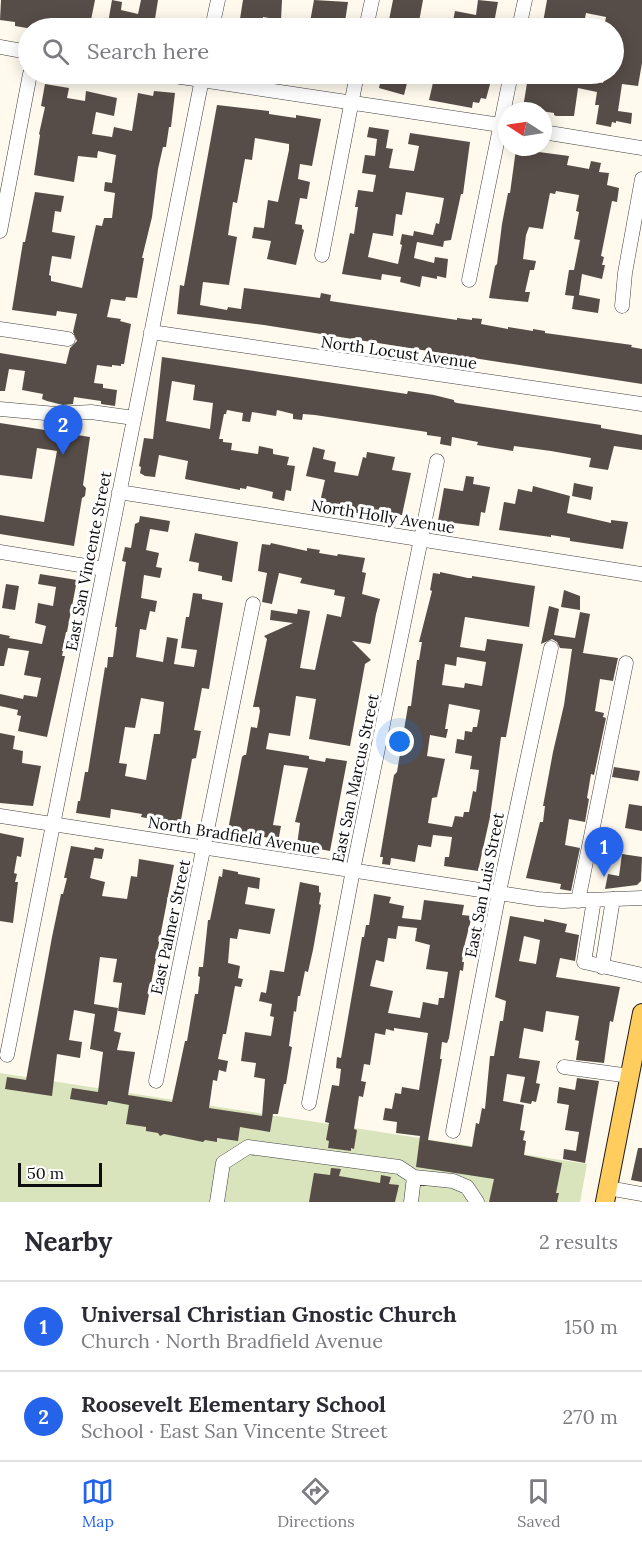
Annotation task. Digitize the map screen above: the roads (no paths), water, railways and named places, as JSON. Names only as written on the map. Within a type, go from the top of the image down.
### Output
[{"type":"main road","points":[[606,1195],[630,1076],[640,1041],[642,1013]]},
{"type":"street","points":[[214,18],[218,0]]},
{"type":"street","points":[[368,18],[372,0]]},
{"type":"street","points":[[521,18],[525,0]]},
{"type":"street","points":[[0,48],[18,51]]},
{"type":"street","points":[[0,231],[2,204],[28,84]]},
{"type":"street","name":"East San Vincente Street","points":[[7,1055],[201,84]]},
{"type":"street","points":[[244,84],[498,125]]},
{"type":"street","points":[[322,255],[355,84]]},
{"type":"street","points":[[507,102],[510,84]]},
{"type":"street","points":[[552,133],[642,148]]},
{"type":"street","points":[[469,280],[498,152]]},
{"type":"street","points":[[622,306],[625,273],[642,179]]},
{"type":"street","points":[[0,329],[68,339]]},
{"type":"street","name":"North Locust Avenue","points":[[151,332],[642,404]]},
{"type":"street","points":[[0,409],[56,414],[91,412],[134,418]]},
{"type":"street","name":"East San Marcus Street","points":[[309,1103],[353,870],[437,461]]},
{"type":"street","name":"North Holly Avenue","points":[[118,492],[642,574]]},
{"type":"street","points":[[0,552],[104,569]]},
{"type":"street","name":"East Palmer Street","points":[[156,1081],[253,604]]},
{"type":"street","name":"East San Luis Street","points":[[453,1131],[499,892],[551,648]]},
{"type":"street","points":[[578,901],[626,663]]},
{"type":"street","name":"North Bradfield Avenue","points":[[0,816],[538,899],[562,902],[642,897]]},
{"type":"street","points":[[602,967],[613,899]]},
{"type":"street","points":[[594,900],[584,958],[586,963],[642,975]]},
{"type":"street","points":[[564,1067],[630,1076]]},
{"type":"street","points":[[218,1202],[223,1163],[248,1147],[399,1167],[414,1177],[453,1181],[467,1187],[477,1202]]},
{"type":"street","points":[[411,1202],[414,1177]]},
{"type":"street","points":[[606,1195],[642,1194]]},
{"type":"place","name":"Roosevelt Elementary School","points":[[63,455]]},
{"type":"place","name":"Universal Christian Gnostic Church","points":[[604,877]]}]
